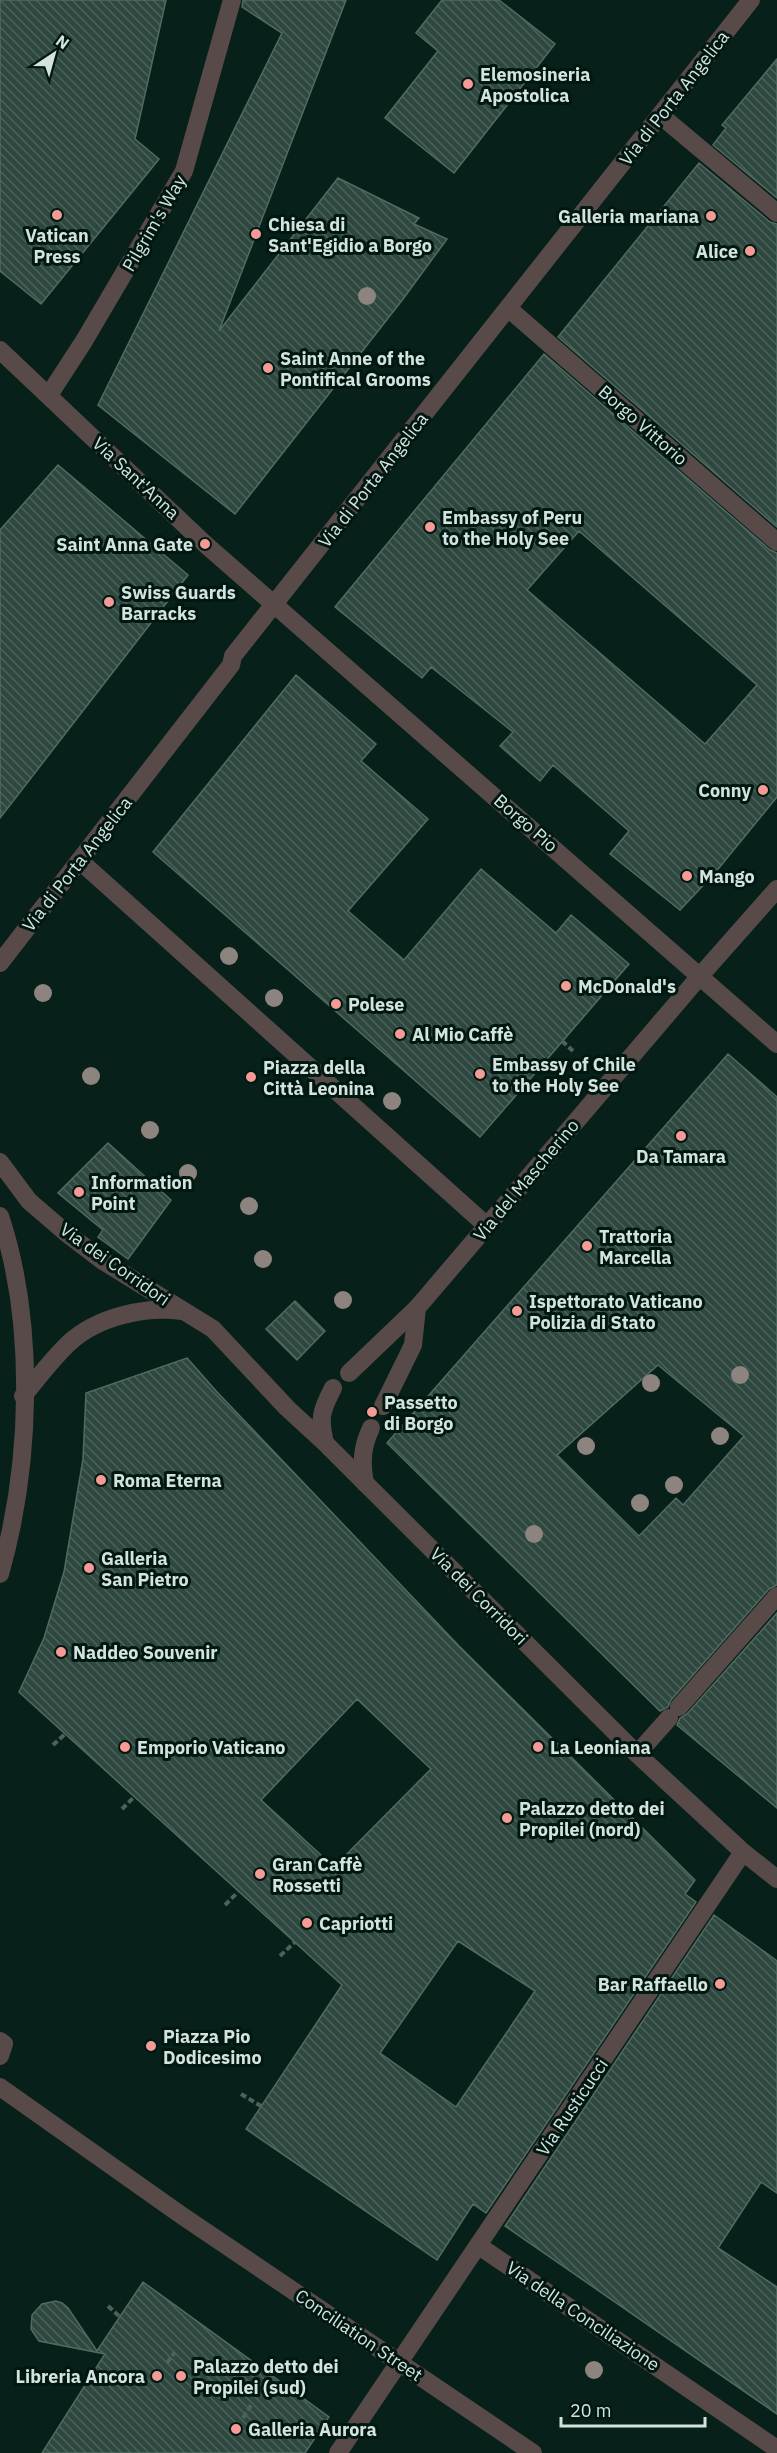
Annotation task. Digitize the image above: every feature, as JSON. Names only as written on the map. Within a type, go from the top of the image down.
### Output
[{"type":"street","name":"Pilgrim's Way","points":[[49,395],[84,342],[184,171],[232,0]]},
{"type":"street","name":"Via di Porta Angelica","points":[[0,963],[231,665],[233,656],[751,0]]},
{"type":"street","points":[[660,115],[777,213]]},
{"type":"street","name":"Borgo Vittorio","points":[[508,308],[777,542]]},
{"type":"street","name":"Via Sant'Anna","points":[[0,350],[205,544],[274,604]]},
{"type":"street","name":"Borgo Pio","points":[[274,604],[777,1044]]},
{"type":"street","points":[[80,861],[487,1226]]},
{"type":"street","name":"Via del Mascherino","points":[[349,1373],[417,1308],[699,976],[777,889]]},
{"type":"street","name":"Via dei Corridori","points":[[0,1162],[29,1201],[65,1232],[103,1261],[213,1329],[287,1408],[326,1443],[637,1754],[743,1852],[777,1878]]},
{"type":"street","points":[[0,1216],[10,1252],[21,1320],[23,1396],[22,1465],[10,1539],[0,1574]]},
{"type":"street","name":"Via dei Corridori","points":[[23,1396],[70,1342],[92,1328],[124,1315],[162,1308],[183,1311]]},
{"type":"street","points":[[383,1406],[413,1345],[417,1308]]},
{"type":"street","points":[[326,1443],[320,1417],[333,1388]]},
{"type":"street","points":[[365,1483],[362,1451],[371,1428]]},
{"type":"street","points":[[637,1754],[777,1596]]},
{"type":"street","name":"Via Rusticucci","points":[[338,2453],[743,1852]]},
{"type":"street","points":[[0,2041],[4,2044],[0,2056]]},
{"type":"street","name":"Conciliation Street","points":[[0,2087],[183,2216],[533,2453]]},
{"type":"street","name":"Via della Conciliazione","points":[[479,2246],[777,2449]]},
{"type":"path","points":[[562,1041],[573,1051]]},
{"type":"path","points":[[53,1745],[65,1734]]},
{"type":"path","points":[[122,1809],[134,1797]]},
{"type":"path","points":[[225,1905],[238,1892]]},
{"type":"path","points":[[280,1956],[295,1942]]},
{"type":"path","points":[[241,2094],[261,2106]]},
{"type":"path","points":[[108,2306],[120,2317]]},
{"type":"path","points":[[166,2363],[175,2352]]},
{"type":"path","points":[[243,2418],[252,2404]]},
{"type":"building","name":"Vatican Press","points":[[0,0],[166,0],[135,139],[159,159],[41,304],[0,271]]},
{"type":"building","points":[[243,0],[346,0],[219,331],[338,178],[419,218],[414,224],[447,239],[235,514],[98,405],[282,33],[242,7]]},
{"type":"building","name":"Elemosineria Apostolica","points":[[442,0],[499,0],[555,44],[454,173],[385,118],[438,51],[416,33]]},
{"type":"building","points":[[777,59],[777,198],[713,145],[726,128],[722,125]]},
{"type":"building","points":[[699,163],[770,222],[777,224],[777,527],[558,337]]},
{"type":"building","points":[[544,354],[770,550],[777,553],[777,797],[714,874],[680,910],[610,854],[629,831],[553,765],[540,781],[500,746],[513,732],[431,667],[422,678],[335,607]],"holes":[[[579,531],[757,685],[705,744],[527,590]]]},
{"type":"building","name":"Swiss Guards Barracks","points":[[58,465],[188,575],[0,818],[0,530]]},
{"type":"building","points":[[296,675],[376,744],[361,761],[428,819],[348,911],[404,960],[481,869],[556,933],[571,915],[629,964],[480,1137],[153,852]]},
{"type":"building","points":[[728,1054],[777,1097],[777,1585],[769,1589],[671,1700],[668,1707],[660,1711],[387,1443]],"holes":[[[658,1365],[744,1436],[683,1505],[676,1498],[639,1536],[557,1455]]]},
{"type":"building","points":[[108,1143],[171,1200],[128,1259],[98,1237],[103,1230],[58,1193]]},
{"type":"building","points":[[295,1301],[325,1331],[297,1360],[266,1329]]},
{"type":"building","name":"Palazzo detto dei Propilei (nord)","points":[[187,1358],[460,1647],[695,1880],[685,1894],[696,1902],[486,2213],[473,2204],[437,2260],[246,2129],[342,1985],[19,1692],[44,1638],[64,1572],[83,1459],[86,1393]],"holes":[[[357,1699],[431,1769],[334,1867],[261,1800]],[[458,1941],[535,1991],[456,2107],[380,2053]]]},
{"type":"building","points":[[777,1613],[777,1808],[677,1725],[680,1718],[687,1714]]},
{"type":"building","points":[[714,1915],[777,1961],[777,2193],[761,2182],[718,2248],[777,2287],[777,2414],[505,2226]]},
{"type":"building","name":"Palazzo detto dei Propilei (sud)","points":[[143,2282],[329,2417],[305,2453],[42,2453],[105,2354],[39,2341],[31,2329],[32,2315],[42,2304],[56,2301],[62,2303],[68,2308],[97,2351]]},
{"type":"place","name":"Elemosineria Apostolica","points":[[468,84]]},
{"type":"place","name":"Vatican Press","points":[[57,215]]},
{"type":"place","name":"Galleria mariana","points":[[711,216]]},
{"type":"place","name":"Chiesa di Sant'Egidio a Borgo","points":[[256,234]]},
{"type":"place","name":"Alice","points":[[750,251]]},
{"type":"place","name":"Saint Anne of the Pontifical Grooms","points":[[268,368]]},
{"type":"place","name":"Embassy of Peru to the Holy See","points":[[430,527]]},
{"type":"place","name":"Saint Anna Gate","points":[[205,544]]},
{"type":"place","name":"Swiss Guards Barracks","points":[[109,602]]},
{"type":"place","name":"Conny","points":[[763,790]]},
{"type":"place","name":"Mango","points":[[687,876]]},
{"type":"place","name":"McDonald's","points":[[566,986]]},
{"type":"place","name":"Polese","points":[[336,1004]]},
{"type":"place","name":"Al Mio Caffè","points":[[400,1034]]},
{"type":"place","name":"Embassy of Chile to the Holy See","points":[[480,1074]]},
{"type":"place","name":"Piazza della Città Leonina","points":[[251,1077]]},
{"type":"place","name":"Da Tamara","points":[[681,1136]]},
{"type":"place","name":"Information Point","points":[[79,1192]]},
{"type":"place","name":"Trattoria Marcella","points":[[587,1246]]},
{"type":"place","name":"Ispettorato Vaticano Polizia di Stato","points":[[517,1311]]},
{"type":"place","name":"Passetto di Borgo","points":[[372,1412]]},
{"type":"place","name":"Roma Eterna","points":[[101,1480]]},
{"type":"place","name":"Galleria San Pietro","points":[[89,1568]]},
{"type":"place","name":"Naddeo Souvenir","points":[[61,1652]]},
{"type":"place","name":"Emporio Vaticano","points":[[125,1747]]},
{"type":"place","name":"La Leoniana","points":[[538,1747]]},
{"type":"place","name":"Palazzo detto dei Propilei (nord)","points":[[507,1818]]},
{"type":"place","name":"Gran Caffè Rossetti","points":[[260,1874]]},
{"type":"place","name":"Capriotti","points":[[307,1923]]},
{"type":"place","name":"Bar Raffaello","points":[[720,1984]]},
{"type":"place","name":"Piazza Pio Dodicesimo","points":[[151,2046]]},
{"type":"place","name":"Libreria Ancora","points":[[157,2376]]},
{"type":"place","name":"Palazzo detto dei Propilei (sud)","points":[[181,2376]]},
{"type":"place","name":"Galleria Aurora","points":[[236,2429]]}]
